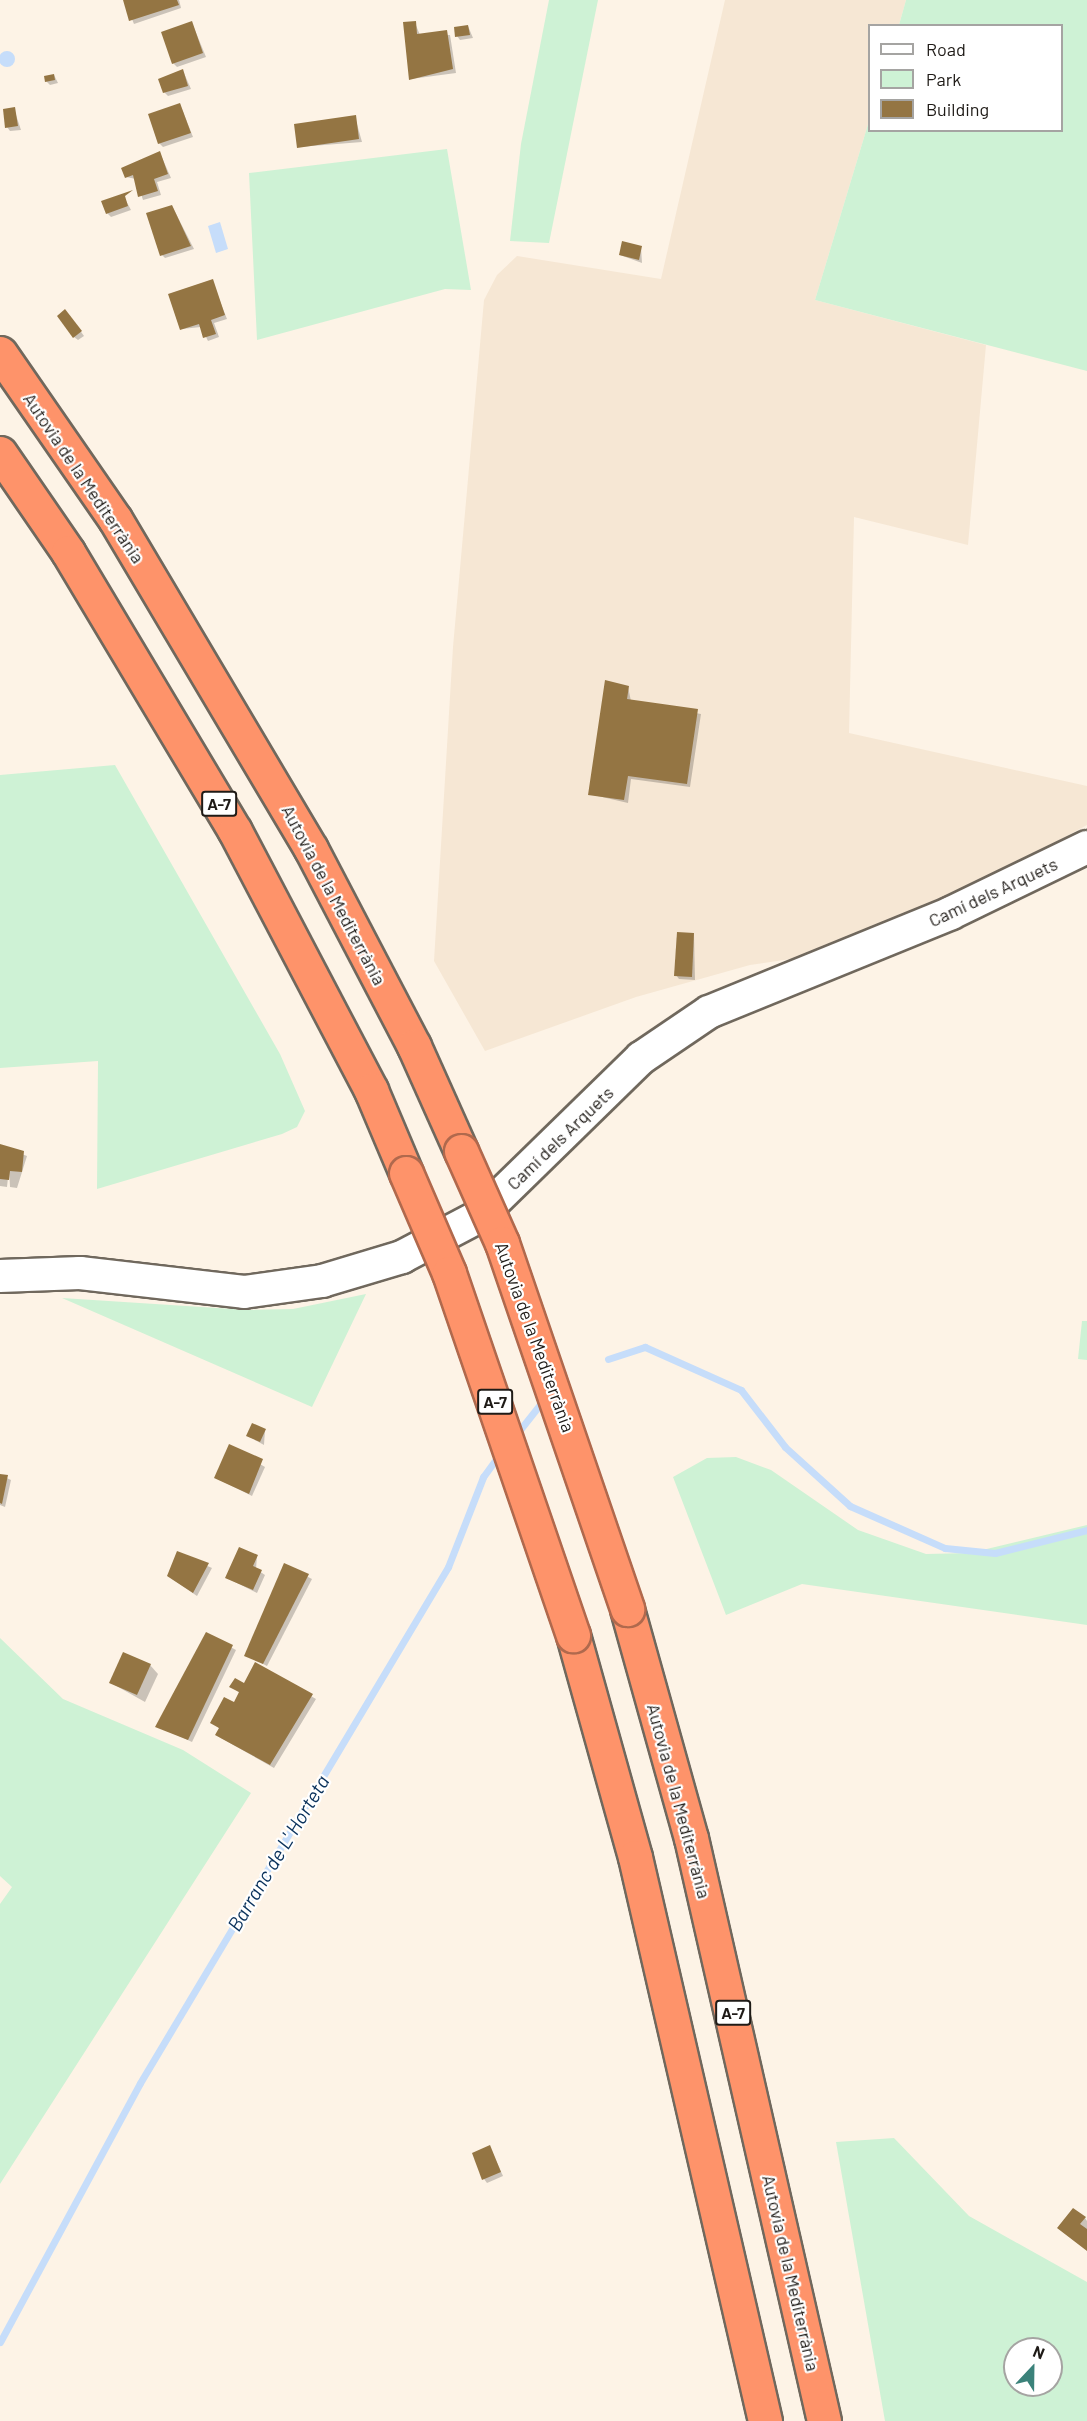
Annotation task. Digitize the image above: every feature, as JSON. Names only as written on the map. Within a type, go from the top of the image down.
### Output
[{"type":"highway","name":"Autovia de la Mediterrània","points":[[0,353],[115,519],[311,849],[414,1046],[502,1244],[627,1609],[692,1838],[824,2421]]},
{"type":"highway","name":"A-7","points":[[0,453],[68,552],[235,831],[371,1090],[449,1273],[573,1635],[638,1868],[765,2421]]},
{"type":"street","name":"Camí dels Arquets","points":[[0,1276],[80,1273],[244,1292],[322,1281],[402,1257],[478,1217],[641,1058],[709,1012],[951,913],[1087,847]]},
{"type":"shaded area","points":[[725,0],[906,0],[899,24],[868,24],[868,124],[815,300],[986,345],[968,545],[854,517],[849,733],[1087,786],[1087,825],[1000,872],[811,956],[750,965],[636,997],[485,1051],[434,961],[453,647],[484,300],[497,275],[517,256],[661,279]]},
{"type":"green space","points":[[549,0],[598,0],[549,243],[510,241],[521,144]]},
{"type":"green space","points":[[906,0],[1087,0],[1087,371],[815,300],[868,124],[868,132],[1063,132],[1063,24],[899,24]]},
{"type":"green space","points":[[447,149],[471,290],[445,289],[257,340],[249,173]]},
{"type":"green space","points":[[115,765],[280,1054],[305,1111],[297,1127],[282,1134],[97,1189],[98,1061],[0,1068],[0,775]]},
{"type":"green space","points":[[366,1294],[312,1407],[62,1298],[248,1310],[293,1309]]},
{"type":"green space","points":[[1082,1321],[1087,1321],[1087,1360],[1078,1359]]},
{"type":"green space","points":[[736,1457],[771,1470],[858,1530],[926,1554],[970,1553],[1087,1525],[1087,1625],[802,1584],[726,1615],[673,1477],[707,1458]]},
{"type":"green space","points":[[0,1638],[63,1699],[183,1750],[251,1793],[0,2184],[0,1904],[12,1887],[0,1876]]},
{"type":"green space","points":[[894,2138],[969,2216],[1087,2282],[1087,2421],[885,2421],[836,2142]]},
{"type":"water","points":[[7,51],[15,59],[7,67],[-1,59]]},
{"type":"water","points":[[220,222],[228,249],[216,253],[208,226]]},
{"type":"building","points":[[123,0],[177,0],[179,5],[129,21]]},
{"type":"building","points":[[192,21],[203,53],[172,64],[161,32]]},
{"type":"building","points":[[416,21],[417,34],[447,30],[453,69],[409,80],[403,22]]},
{"type":"building","points":[[468,25],[470,35],[455,37],[454,27]]},
{"type":"building","points":[[183,69],[188,86],[163,93],[158,79]]},
{"type":"building","points":[[54,74],[55,80],[45,82],[44,76]]},
{"type":"building","points":[[180,103],[191,133],[158,144],[148,114]]},
{"type":"building","points":[[15,107],[18,126],[5,128],[3,109]]},
{"type":"building","points":[[356,115],[359,139],[297,148],[294,124]]},
{"type":"building","points":[[160,151],[168,174],[154,179],[158,191],[138,197],[133,175],[125,178],[121,168]]},
{"type":"building","points":[[133,190],[125,196],[128,206],[106,214],[101,201]]},
{"type":"building","points":[[172,205],[191,246],[160,256],[146,213]]},
{"type":"building","points":[[622,241],[642,246],[639,260],[619,255]]},
{"type":"building","points":[[213,279],[225,315],[211,320],[216,334],[203,338],[199,324],[180,330],[168,294]]},
{"type":"building","points":[[65,309],[82,331],[73,338],[57,316]]},
{"type":"building","points":[[605,680],[629,686],[627,699],[698,709],[687,784],[628,776],[624,800],[588,795]]},
{"type":"building","points":[[677,932],[694,933],[692,977],[674,976]]},
{"type":"building","points":[[0,1144],[24,1151],[22,1172],[10,1171],[9,1180],[0,1179]]},
{"type":"building","points":[[252,1423],[266,1429],[260,1442],[246,1436]]},
{"type":"building","points":[[229,1444],[263,1459],[249,1494],[214,1478]]},
{"type":"building","points":[[0,1474],[8,1475],[2,1504],[0,1503]]},
{"type":"building","points":[[239,1547],[258,1555],[253,1566],[262,1570],[253,1590],[225,1578]]},
{"type":"building","points":[[177,1551],[209,1563],[193,1593],[167,1576]]},
{"type":"building","points":[[284,1563],[309,1574],[263,1664],[244,1656]]},
{"type":"building","points":[[206,1632],[233,1645],[188,1740],[155,1727]]},
{"type":"building","points":[[123,1652],[151,1664],[137,1695],[109,1683]]},
{"type":"building","points":[[255,1662],[313,1694],[270,1765],[215,1735],[219,1728],[210,1723],[224,1697],[234,1702],[239,1692],[229,1687],[235,1678],[244,1683]]},
{"type":"building","points":[[490,2145],[501,2172],[482,2180],[472,2153]]},
{"type":"building","points":[[1073,2208],[1086,2217],[1080,2224],[1087,2229],[1087,2251],[1057,2228]]},
{"type":"waterway","points":[[608,1359],[645,1347],[741,1390],[785,1447],[850,1506],[945,1548],[995,1553],[1087,1530]]},
{"type":"waterway","name":"Barranc de L' Horteta","points":[[515,1436],[545,1398]]},
{"type":"waterway","name":"Barranc de L' Horteta","points":[[0,2342],[140,2083],[448,1567],[483,1477],[500,1454]]}]
